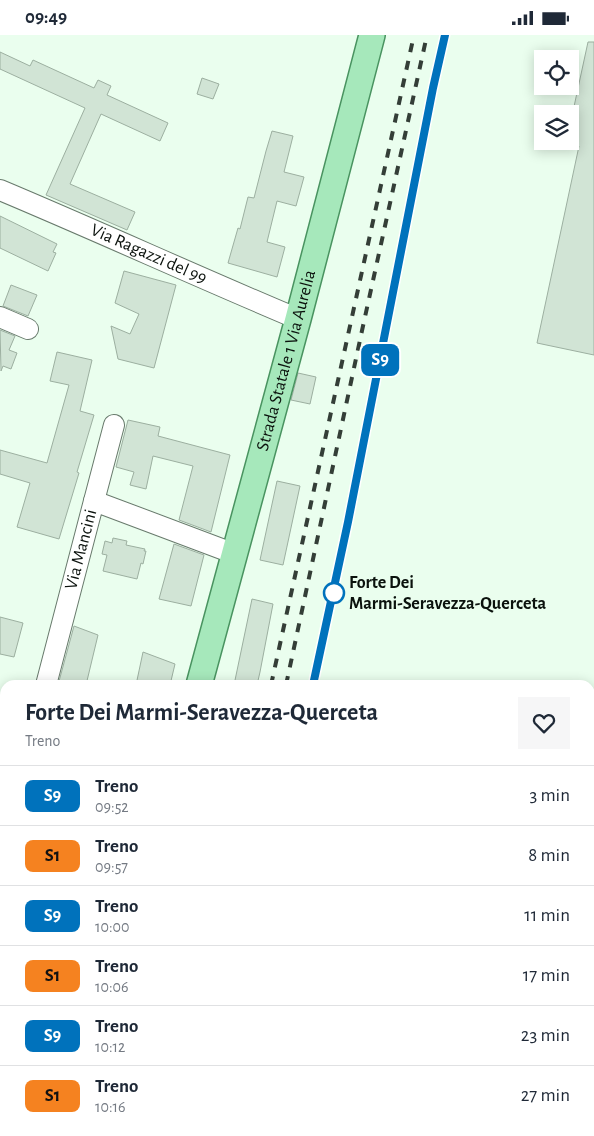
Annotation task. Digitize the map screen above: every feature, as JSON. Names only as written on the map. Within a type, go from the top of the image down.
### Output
[{"type":"main road","name":"Strada Statale 1 Via Aurelia","points":[[200,680],[298,319],[372,35]]},
{"type":"street","name":"Via Ragazzi del 99","points":[[0,190],[298,319]]},
{"type":"street","points":[[0,317],[28,329]]},
{"type":"street","points":[[94,501],[114,425]]},
{"type":"street","name":"Via Mancini","points":[[47,680],[94,501],[235,554]]},
{"type":"building","points":[[588,42],[594,42],[594,355],[537,343],[579,150],[579,105],[574,105],[577,95],[579,95],[579,84]]},
{"type":"building","points":[[0,52],[30,66],[33,60],[94,88],[98,80],[111,86],[107,95],[168,123],[160,141],[101,114],[70,184],[135,212],[127,230],[46,195],[85,108],[0,69]]},
{"type":"building","points":[[202,78],[219,84],[213,99],[197,94]]},
{"type":"building","points":[[272,131],[293,136],[284,172],[304,177],[296,206],[277,201],[267,242],[285,247],[277,277],[228,263],[238,228],[240,229],[248,197],[254,198]]},
{"type":"building","points":[[0,216],[57,244],[53,252],[56,253],[48,271],[0,248]]},
{"type":"building","points":[[124,271],[176,285],[154,368],[118,359],[111,326],[130,334],[139,314],[115,303]]},
{"type":"building","points":[[11,285],[37,295],[28,316],[3,306]]},
{"type":"building","points":[[0,330],[15,336],[9,350],[17,353],[11,369],[3,366],[1,371]]},
{"type":"building","points":[[57,352],[92,360],[80,411],[94,415],[59,539],[17,527],[30,483],[0,474],[0,450],[47,463],[69,385],[50,381]]},
{"type":"building","points":[[298,373],[316,377],[310,404],[291,400]]},
{"type":"building","points":[[128,420],[160,427],[158,436],[230,455],[211,532],[179,520],[193,466],[153,456],[146,489],[130,485],[134,472],[116,467]]},
{"type":"building","points":[[277,481],[300,486],[283,565],[260,560]]},
{"type":"building","points":[[113,538],[127,541],[126,545],[145,549],[143,564],[141,563],[137,579],[103,571],[107,555],[102,554],[105,541],[112,543]]},
{"type":"building","points":[[174,544],[204,555],[191,606],[159,599]]},
{"type":"building","points":[[252,599],[273,604],[258,680],[235,680]]},
{"type":"building","points":[[0,617],[23,623],[14,657],[0,654]]},
{"type":"building","points":[[74,626],[98,635],[87,680],[59,680]]},
{"type":"building","points":[[143,652],[175,664],[171,680],[137,680]]},
{"type":"railway","points":[[272,680],[414,35]]},
{"type":"railway","points":[[287,680],[427,35]]},
{"type":"railway","points":[[314,680],[348,522],[445,35]]},
{"type":"train","name":"S9","points":[[314,680],[348,522],[445,35]]},
{"type":"place","name":"Forte Dei Marmi-Seravezza-Querceta","points":[[334,593]]}]
